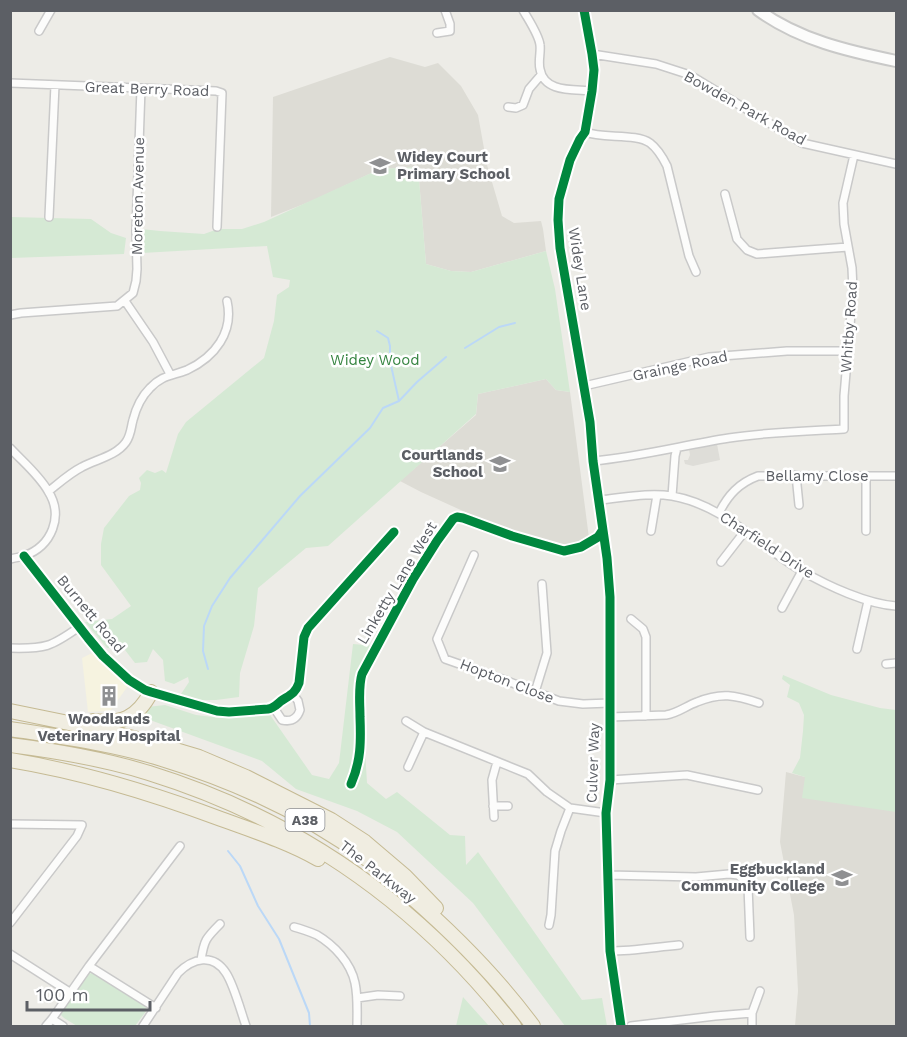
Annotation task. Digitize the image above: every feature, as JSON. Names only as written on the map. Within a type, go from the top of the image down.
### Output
[{"type":"highway","points":[[43,717],[105,722],[122,721],[134,715],[146,702],[151,692]]},
{"type":"highway","name":"A38","points":[[10,711],[145,741],[199,757],[246,777],[331,820],[365,842],[405,876],[495,971],[520,1008]]},
{"type":"highway","name":"The Parkway","points":[[10,729],[118,747],[161,759],[232,784],[302,818],[367,859],[435,917],[478,959],[533,1026]]},
{"type":"highway","name":"The Parkway","points":[[10,745],[75,755],[138,770],[231,803],[303,840],[341,863],[400,907],[433,936],[494,1000],[514,1026]]},
{"type":"highway","name":"A38","points":[[10,760],[103,780],[152,794],[242,826],[305,852],[370,893],[400,907]]},
{"type":"main road","points":[[758,10],[805,36],[853,52],[897,61]]},
{"type":"street","points":[[39,31],[51,10]]},
{"type":"street","points":[[437,33],[450,31],[445,10]]},
{"type":"street","name":"Widey Lane","points":[[584,10],[594,70],[592,91],[585,132],[570,160],[559,199],[558,220],[590,422],[598,500]]},
{"type":"street","points":[[526,12],[538,36],[542,75],[548,83],[556,88],[592,91]]},
{"type":"street","name":"Bowden Park Road","points":[[592,54],[675,69],[690,75],[802,143],[897,164]]},
{"type":"street","points":[[527,113],[523,105],[529,89],[542,75]]},
{"type":"street","name":"Great Berry Road","points":[[10,83],[222,93],[217,227]]},
{"type":"street","points":[[49,217],[55,85]]},
{"type":"street","name":"Moreton Avenue","points":[[125,301],[133,293],[136,275],[141,88]]},
{"type":"street","points":[[508,108],[523,105]]},
{"type":"street","points":[[585,132],[647,141],[661,155],[667,166],[689,256],[696,272]]},
{"type":"street","name":"Whitby Road","points":[[677,448],[762,434],[844,429],[844,396],[853,290],[843,203],[855,155]]},
{"type":"street","points":[[725,194],[737,239],[747,250],[757,254],[848,247]]},
{"type":"street","points":[[10,315],[117,306],[125,301],[153,342],[170,374]]},
{"type":"street","points":[[49,491],[81,467],[109,456],[126,443],[139,402],[149,389],[160,379],[196,365],[216,348],[224,337],[228,323],[230,312],[227,301]]},
{"type":"street","name":"Grainge Road","points":[[584,386],[709,357],[787,351],[848,351]]},
{"type":"street","points":[[10,448],[49,491],[55,505],[56,515],[49,538],[39,548],[24,556],[10,559]]},
{"type":"street","points":[[593,461],[632,457],[677,448],[672,496]]},
{"type":"street","name":"Bellamy Close","points":[[719,513],[725,501],[738,486],[758,476],[897,476]]},
{"type":"street","points":[[796,476],[799,505]]},
{"type":"street","points":[[866,476],[866,531]]},
{"type":"street","points":[[651,531],[657,495]]},
{"type":"street","name":"Charfield Drive","points":[[598,500],[657,495],[672,496],[694,502],[719,513],[802,571],[868,601],[897,606]]},
{"type":"street","name":"Culver Way","points":[[598,500],[607,558],[610,597],[610,780],[606,813],[610,951],[621,1026]]},
{"type":"street","points":[[721,562],[745,531]]},
{"type":"street","name":"Burnett Road","points":[[24,556],[102,656],[129,680],[151,692],[217,711],[274,708],[282,720],[290,721],[297,717],[300,710],[293,694],[299,683],[304,637],[308,628],[389,534]]},
{"type":"street","name":"Hopton Close","points":[[474,555],[437,639],[445,658],[559,701],[583,704],[610,703]]},
{"type":"street","points":[[782,608],[802,571]]},
{"type":"street","points":[[535,692],[547,653],[542,584]]},
{"type":"street","points":[[543,593],[554,591]]},
{"type":"street","points":[[857,649],[868,601]]},
{"type":"street","points":[[631,619],[643,629],[646,637],[646,716]]},
{"type":"street","points":[[10,648],[36,649],[50,645],[79,627]]},
{"type":"street","points":[[886,664],[897,663]]},
{"type":"street","points":[[274,708],[293,694]]},
{"type":"street","points":[[610,717],[674,714],[697,702],[724,695],[739,696],[759,702]]},
{"type":"street","points":[[406,722],[424,732],[528,774],[547,792],[570,808],[606,813]]},
{"type":"street","points":[[408,767],[424,732]]},
{"type":"street","points":[[494,817],[492,780],[497,762]]},
{"type":"street","points":[[610,780],[687,775],[758,790]]},
{"type":"street","points":[[493,806],[508,806]]},
{"type":"street","points":[[549,925],[555,851],[570,808]]},
{"type":"street","points":[[10,825],[82,825],[77,836],[10,923]]},
{"type":"street","points":[[46,1026],[89,966],[176,858],[180,846]]},
{"type":"street","points":[[608,875],[696,877],[729,874],[738,876],[748,886],[750,937]]},
{"type":"street","points":[[542,915],[551,915]]},
{"type":"street","points":[[201,960],[206,938],[219,924]]},
{"type":"street","points":[[741,926],[749,926]]},
{"type":"street","points":[[294,927],[316,935],[331,945],[342,957],[355,982],[357,1026]]},
{"type":"street","points":[[610,951],[679,945]]},
{"type":"street","points":[[10,954],[71,993]]},
{"type":"street","points":[[143,1026],[185,965],[193,961],[210,960],[224,969],[228,975],[246,1026]]},
{"type":"street","points":[[89,966],[156,1008]]},
{"type":"street","points":[[752,1026],[752,1013],[760,991]]},
{"type":"street","points":[[357,998],[378,995],[400,996]]},
{"type":"street","points":[[631,1026],[668,1024],[715,1016],[752,1013]]},
{"type":"street","points":[[52,1019],[63,1026]]},
{"type":"shaded area","name":"Widey Court Primary School","points":[[390,57],[425,67],[438,63],[461,86],[478,115],[487,165],[502,216],[514,223],[541,221],[546,251],[471,272],[451,271],[426,264],[418,167],[380,169],[271,217],[273,97]]},
{"type":"shaded area","name":"Courtlands School","points":[[546,379],[556,390],[570,392],[589,538],[565,548],[505,530],[400,481],[476,415],[478,394]]},
{"type":"shaded area","points":[[717,444],[720,460],[693,466],[685,464],[684,460],[688,460],[690,455],[689,449]]},
{"type":"shaded area","points":[[92,653],[128,686],[110,711],[88,712],[82,658]]},
{"type":"shaded area","name":"Eggbuckland Community College","points":[[786,772],[805,777],[896,790],[896,1026],[795,1026],[798,991],[794,915],[780,842]]},
{"type":"green space","name":"Widey Wood","points":[[418,167],[426,264],[451,271],[471,272],[546,251],[555,289],[570,392],[556,390],[546,379],[478,394],[476,414],[328,546],[306,548],[258,588],[254,626],[240,673],[239,697],[189,700],[181,694],[189,682],[188,677],[174,684],[165,681],[163,660],[153,649],[147,662],[135,663],[125,650],[107,648],[85,622],[112,619],[131,606],[101,565],[104,528],[129,496],[140,490],[139,478],[147,470],[155,473],[162,470],[166,473],[178,434],[186,422],[264,358],[274,321],[277,295],[289,287],[290,280],[273,277],[267,246],[142,253],[141,229],[204,234],[218,229],[242,229],[264,222],[380,169]]},
{"type":"green space","points":[[10,217],[91,219],[111,233],[126,238],[124,254],[11,258]]},
{"type":"green space","points":[[353,644],[375,646],[363,691],[367,783],[386,799],[397,792],[450,835],[465,836],[466,865],[478,852],[582,1000],[602,998],[607,1026],[565,1026],[473,903],[397,832],[357,811],[296,789],[262,761],[138,717],[147,707],[165,705],[196,715],[221,718],[268,712],[312,775],[329,779],[339,763]]},
{"type":"green space","points":[[783,675],[831,695],[896,710],[896,812],[802,798],[805,777],[792,773],[800,758],[804,715],[799,703],[787,697],[790,685],[782,679]]},
{"type":"green space","points":[[95,973],[144,1003],[147,1010],[135,1026],[77,1026],[61,1015],[61,1010],[88,974]]},
{"type":"green space","points":[[463,997],[489,1026],[456,1026]]},
{"type":"waterway","points":[[465,348],[499,327],[515,323]]},
{"type":"waterway","points":[[377,331],[388,338],[390,361],[399,401]]},
{"type":"waterway","points":[[208,669],[203,651],[204,626],[212,606],[230,578],[300,496],[370,428],[383,408],[399,401],[446,357]]},
{"type":"waterway","points":[[228,851],[240,866],[258,906],[279,939],[309,1013],[310,1026]]},
{"type":"cycle path","points":[[584,10],[594,70],[592,91],[585,132],[570,160],[559,199],[558,220],[560,248],[590,422],[593,461],[607,558],[610,597],[610,780],[606,813],[610,951],[621,1026]]},
{"type":"cycle path","name":"Linketty Lane West","points":[[351,784],[360,751],[362,674],[413,579],[453,519],[463,518],[512,536],[564,551],[581,547],[598,537],[602,531]]},
{"type":"cycle path","points":[[24,556],[103,656],[129,680],[151,692],[217,711],[229,712],[270,709],[294,692],[299,683],[304,637],[308,628],[394,532]]},
{"type":"place","name":"Widey Court Primary School","points":[[380,166]]},
{"type":"place","name":"Courtlands School","points":[[500,464]]},
{"type":"place","name":"Woodlands Veterinary Hospital","points":[[109,696]]},
{"type":"place","name":"Eggbuckland Community College","points":[[842,878]]}]
